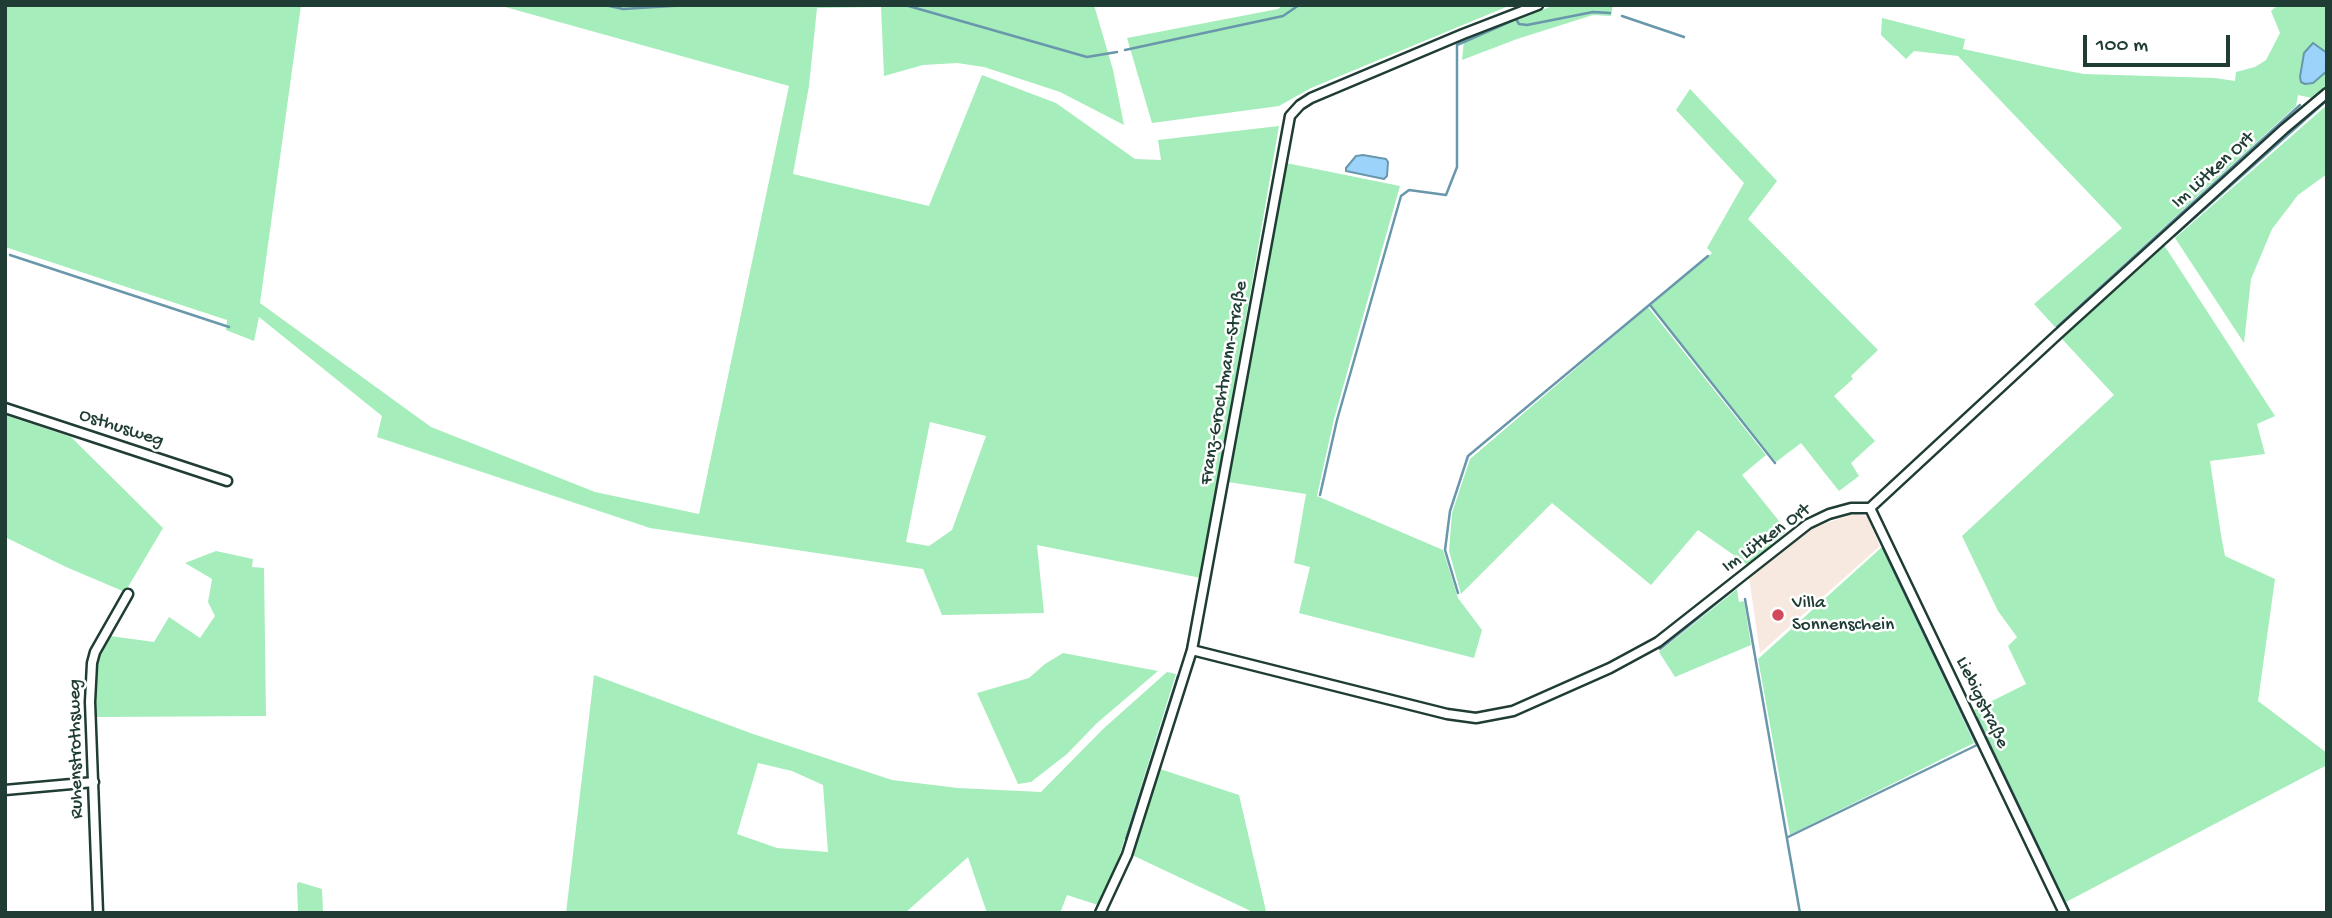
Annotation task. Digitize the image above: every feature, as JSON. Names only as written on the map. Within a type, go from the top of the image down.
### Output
[{"type":"street","name":"Franz-Grochtmann-Straße","points":[[1100,913],[1127,855],[1192,650],[1290,116],[1311,98],[1538,5]]},
{"type":"street","name":"Im Lütken Ort","points":[[1192,650],[1447,714],[1476,718],[1497,716],[1521,708],[1586,679],[1658,642],[1808,524],[1851,508],[1870,508],[2284,129],[2327,93]]},
{"type":"street","name":"Osthusweg","points":[[5,408],[228,481]]},
{"type":"street","name":"Liebigstraße","points":[[1870,508],[2064,913]]},
{"type":"street","name":"Ruhenstrothsweg","points":[[97,913],[90,702],[92,663],[95,652],[128,594]]},
{"type":"street","points":[[5,790],[94,782]]},
{"type":"shaded area","name":"Villa Sonnenschein","points":[[1853,514],[1867,516],[1880,546],[1760,653],[1749,577],[1812,528]]},
{"type":"green space","points":[[5,5],[301,5],[260,303],[431,427],[595,492],[699,514],[789,86],[498,5],[1094,5],[1113,70],[1124,125],[1060,92],[984,67],[957,63],[923,65],[884,76],[881,7],[817,8],[809,86],[793,174],[929,206],[982,75],[1056,103],[1135,159],[1161,160],[1158,140],[1279,126],[1201,578],[1037,545],[1044,613],[942,615],[923,569],[650,528],[377,437],[382,416],[259,317],[254,341],[226,330],[227,320],[5,247]],"holes":[[[930,422],[986,436],[952,530],[929,546],[906,542]]]},
{"type":"green space","points":[[1283,5],[1511,5],[1311,88],[1279,106],[1152,123],[1127,38],[1278,9]]},
{"type":"green space","points":[[1555,5],[1613,5],[1611,16],[1593,15],[1462,60],[1464,40]]},
{"type":"green space","points":[[2278,5],[2327,5],[2327,86],[2312,98],[2298,95],[2296,106],[2055,327],[2034,304],[2122,228],[1958,56],[1914,51],[1906,59],[1881,35],[1882,18],[1965,39],[1963,49],[2084,74],[2235,81],[2236,72],[2255,67],[2266,60],[2280,33],[2271,11]]},
{"type":"green space","points":[[1690,89],[1777,181],[1748,219],[1878,350],[1834,396],[1875,441],[1851,463],[1859,476],[1839,491],[1801,443],[1776,462],[1651,305],[1712,253],[1707,248],[1744,183],[1676,110]]},
{"type":"green space","points":[[2327,105],[2327,174],[2298,195],[2272,229],[2251,279],[2244,343],[2175,238]]},
{"type":"green space","points":[[1286,163],[1400,186],[1334,419],[1317,496],[1443,550],[1458,598],[1482,630],[1474,658],[1299,613],[1310,567],[1294,563],[1306,494],[1228,482]]},
{"type":"green space","points":[[2164,245],[2275,416],[2257,424],[2265,454],[2210,461],[2221,535],[2225,556],[2275,579],[2258,701],[2327,753],[2327,765],[2066,902],[1974,710],[2026,684],[2008,646],[2017,637],[1998,611],[1962,536],[2114,395],[2062,339]]},
{"type":"green space","points":[[1648,307],[1766,455],[1742,475],[1787,531],[1748,565],[1698,530],[1651,585],[1552,503],[1461,594],[1449,551],[1452,513],[1470,459]]},
{"type":"green space","points":[[5,415],[71,437],[163,528],[125,592],[5,537]]},
{"type":"green space","points":[[1882,547],[1974,743],[1790,835],[1758,659]]},
{"type":"green space","points":[[216,551],[253,559],[252,567],[264,568],[266,716],[96,717],[96,663],[110,636],[154,642],[169,617],[200,638],[215,616],[208,602],[212,579],[185,563]]},
{"type":"green space","points":[[1737,589],[1739,602],[1744,601],[1751,645],[1675,677],[1659,652]]},
{"type":"green space","points":[[1063,653],[1158,671],[1097,723],[1067,754],[1031,782],[1018,784],[977,693],[1029,678]]},
{"type":"green space","points":[[1167,672],[1176,674],[1119,857],[1098,905],[1067,895],[1060,913],[987,913],[968,857],[905,913],[566,913],[594,675],[753,734],[892,780],[958,788],[1041,792],[1103,729]],"holes":[[[758,763],[792,771],[823,785],[828,852],[777,848],[737,834]]]},
{"type":"green space","points":[[1160,769],[1239,795],[1266,911],[1291,913],[1255,913],[1132,855]]},
{"type":"green space","points":[[299,882],[322,889],[323,913],[298,912]]},
{"type":"water","points":[[2313,43],[2327,53],[2327,71],[2313,83],[2305,84],[2300,77],[2304,53]]},
{"type":"water","points":[[1356,156],[1386,159],[1387,176],[1384,179],[1346,171]]},
{"type":"waterway","points":[[605,5],[623,9],[687,5]]},
{"type":"waterway","points":[[905,5],[1087,57],[1117,52]]},
{"type":"waterway","points":[[1125,50],[1283,16],[1299,5]]},
{"type":"waterway","points":[[1516,19],[1519,24],[1527,25],[1593,12],[1610,13]]},
{"type":"waterway","points":[[1622,16],[1684,37]]},
{"type":"waterway","points":[[1320,495],[1337,420],[1401,196],[1409,190],[1446,195],[1457,167],[1457,45],[1516,19]]},
{"type":"waterway","points":[[2174,236],[2327,100]]},
{"type":"waterway","points":[[2057,327],[2300,105]]},
{"type":"waterway","points":[[10,255],[229,327]]},
{"type":"waterway","points":[[1458,593],[1445,550],[1450,511],[1468,456],[1708,256]]},
{"type":"waterway","points":[[1650,305],[1775,463]]},
{"type":"waterway","points":[[1788,837],[1977,745],[1883,548]]},
{"type":"waterway","points":[[1660,649],[1735,588]]},
{"type":"waterway","points":[[1745,599],[1800,913]]},
{"type":"waterway","points":[[1186,653],[1192,626]]},
{"type":"waterway","points":[[1126,839],[1178,676]]},
{"type":"waterway","points":[[1977,718],[2070,913]]},
{"type":"place","name":"Villa Sonnenschein","points":[[1778,615]]}]
